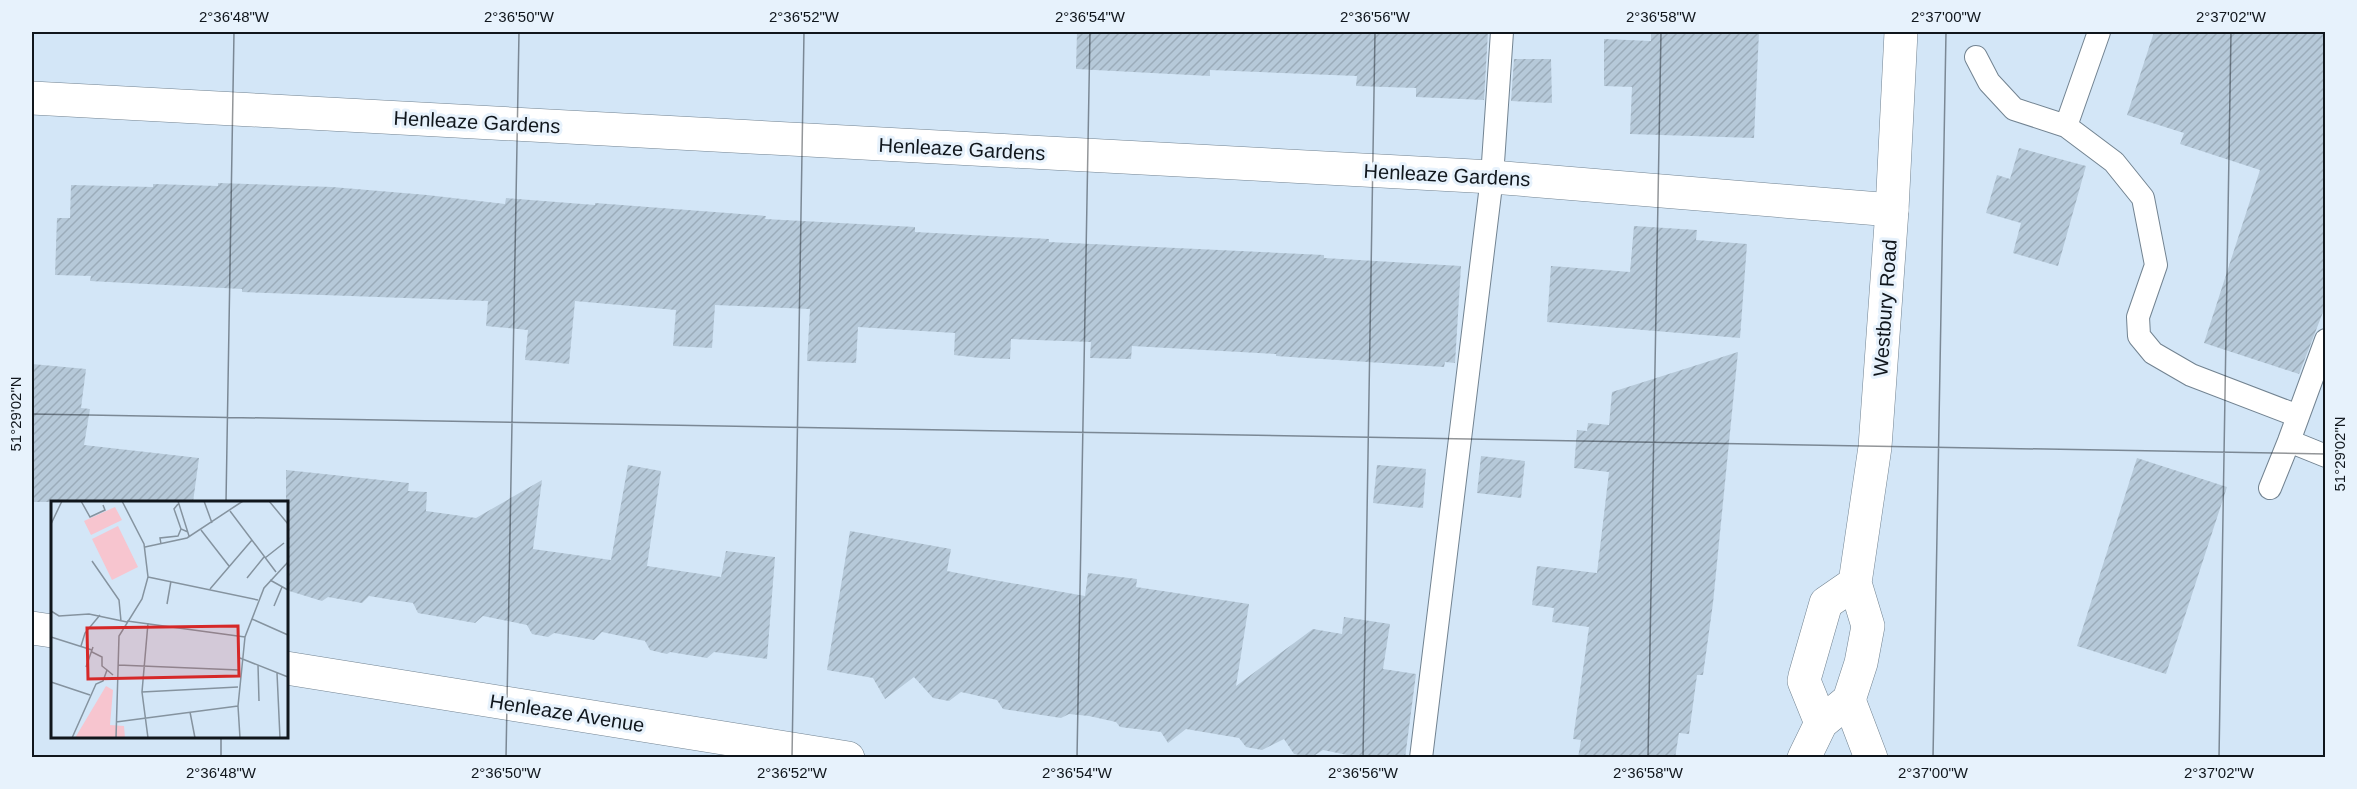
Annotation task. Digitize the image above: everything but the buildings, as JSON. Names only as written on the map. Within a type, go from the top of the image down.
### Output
[{"type":"street","name":"Westbury Road","points":[[1849,700],[1861,663],[1868,626],[1855,583],[1875,447],[1892,210],[1901,32]]},
{"type":"street","name":"Henleaze Gardens","points":[[32,98],[1492,177],[1892,210]]},
{"type":"street","points":[[1821,723],[1804,681],[1805,675],[1826,603],[1855,583]]},
{"type":"street","points":[[32,628],[51,631]]},
{"type":"street","name":"Henleaze Avenue","points":[[288,668],[848,758]]},
{"type":"street","points":[[1804,758],[1821,723],[1849,700],[1871,758]]},
{"type":"lane","points":[[1421,758],[1492,177],[1502,32]]},
{"type":"lane","points":[[2066,126],[2099,32]]},
{"type":"lane","points":[[1976,57],[1989,82],[2014,109],[2066,126],[2114,162],[2143,198],[2156,265],[2138,317],[2139,336],[2153,352],[2191,375],[2298,416]]},
{"type":"lane","points":[[2270,488],[2325,340]]},
{"type":"lane","points":[[2289,441],[2325,456]]}]
